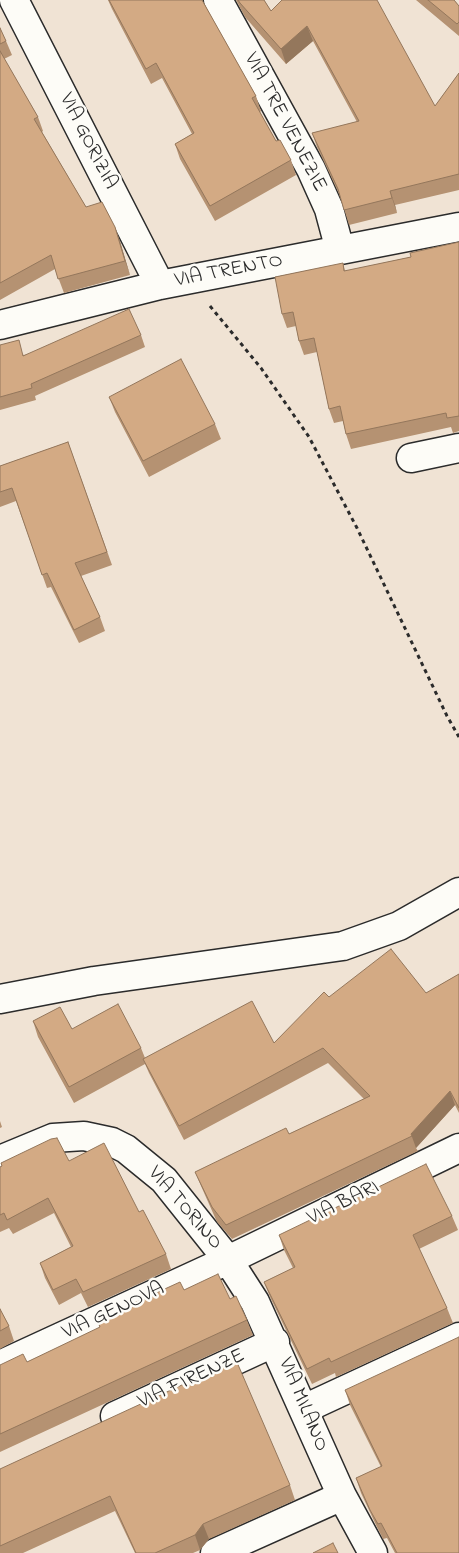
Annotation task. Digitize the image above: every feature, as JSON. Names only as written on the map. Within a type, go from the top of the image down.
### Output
[{"type":"street","name":"VIA GORIZIA","points":[[14,0],[173,282]]},
{"type":"street","name":"VIA TRE VENEZIE","points":[[218,0],[311,168],[328,209],[340,250]]},
{"type":"street","name":"VIA TRENTO","points":[[0,325],[173,282],[459,227]]},
{"type":"street","points":[[411,458],[459,448]]},
{"type":"street","points":[[0,999],[36,990],[94,981],[343,946],[398,926],[459,892]]},
{"type":"street","name":"VIA TORINO","points":[[0,1160],[38,1142],[70,1135],[99,1138],[112,1142],[139,1158],[164,1180],[228,1260]]},
{"type":"street","name":"VIA BARI","points":[[228,1260],[459,1148]]},
{"type":"street","name":"VIA MILANO","points":[[228,1260],[255,1302],[275,1342],[342,1496],[373,1553]]},
{"type":"street","name":"VIA GENOVA","points":[[0,1365],[228,1260]]},
{"type":"street","points":[[304,1409],[459,1337]]},
{"type":"street","name":"VIA FIRENZE","points":[[89,1428],[275,1342]]},
{"type":"street","points":[[215,1553],[342,1496]]},
{"type":"path","points":[[173,282],[223,320],[261,368],[309,437],[357,528],[447,716],[459,737]]},
{"type":"building","points":[[109,0],[202,0],[256,96],[252,98],[276,141],[280,140],[291,160],[210,206],[175,144],[194,133],[156,63],[146,69]]},
{"type":"building","points":[[238,0],[264,0],[271,11],[282,0],[377,0],[435,106],[459,73],[459,174],[390,191],[392,198],[344,210],[338,189],[312,133],[359,121],[307,26],[281,49]]},
{"type":"building","points":[[428,0],[454,0],[459,6],[459,22],[457,24]]},
{"type":"building","points":[[0,28],[6,41],[0,44]]},
{"type":"building","points":[[0,51],[38,117],[34,119],[86,207],[102,202],[115,227],[125,261],[58,279],[51,255],[0,283]]},
{"type":"building","points":[[459,242],[459,416],[447,418],[446,413],[346,434],[340,406],[329,409],[314,338],[299,341],[293,312],[282,314],[275,277],[343,263],[344,271],[411,257],[410,253]]},
{"type":"building","points":[[129,309],[141,335],[31,384],[32,388],[0,397],[0,345],[19,340],[23,356]]},
{"type":"building","points":[[181,359],[215,424],[143,461],[109,397]]},
{"type":"building","points":[[68,442],[107,552],[75,563],[100,617],[74,630],[47,573],[42,575],[12,488],[0,492],[0,466]]},
{"type":"building","points":[[391,949],[426,993],[459,974],[459,1108],[450,1091],[411,1134],[412,1136],[226,1225],[212,1207],[195,1172],[286,1128],[289,1134],[370,1096],[323,1048],[179,1126],[143,1059],[252,1001],[274,1043],[324,992],[329,997]]},
{"type":"building","points":[[118,1004],[141,1048],[69,1087],[33,1021],[60,1007],[72,1029]]},
{"type":"building","points":[[57,1138],[69,1161],[104,1143],[139,1212],[143,1210],[166,1254],[83,1292],[76,1279],[53,1290],[40,1263],[73,1246],[48,1198],[7,1220],[4,1213],[0,1215],[0,1167],[2,1166],[1,1163],[51,1139]]},
{"type":"building","points":[[426,1164],[452,1216],[413,1235],[447,1308],[331,1362],[329,1358],[307,1369],[264,1282],[295,1267],[279,1235]]},
{"type":"building","points":[[218,1274],[230,1299],[236,1296],[247,1320],[0,1434],[0,1365],[23,1354],[27,1362],[100,1327],[97,1320],[180,1282],[184,1290]]},
{"type":"building","points":[[0,1309],[9,1326],[0,1331]]},
{"type":"building","points":[[459,1337],[459,1553],[397,1553],[381,1523],[378,1524],[370,1510],[356,1478],[382,1466],[345,1390]]},
{"type":"building","points":[[236,1360],[290,1485],[203,1524],[195,1535],[155,1553],[136,1553],[110,1496],[0,1546],[0,1469]]},
{"type":"building","points":[[333,1543],[338,1553],[313,1553]]}]
